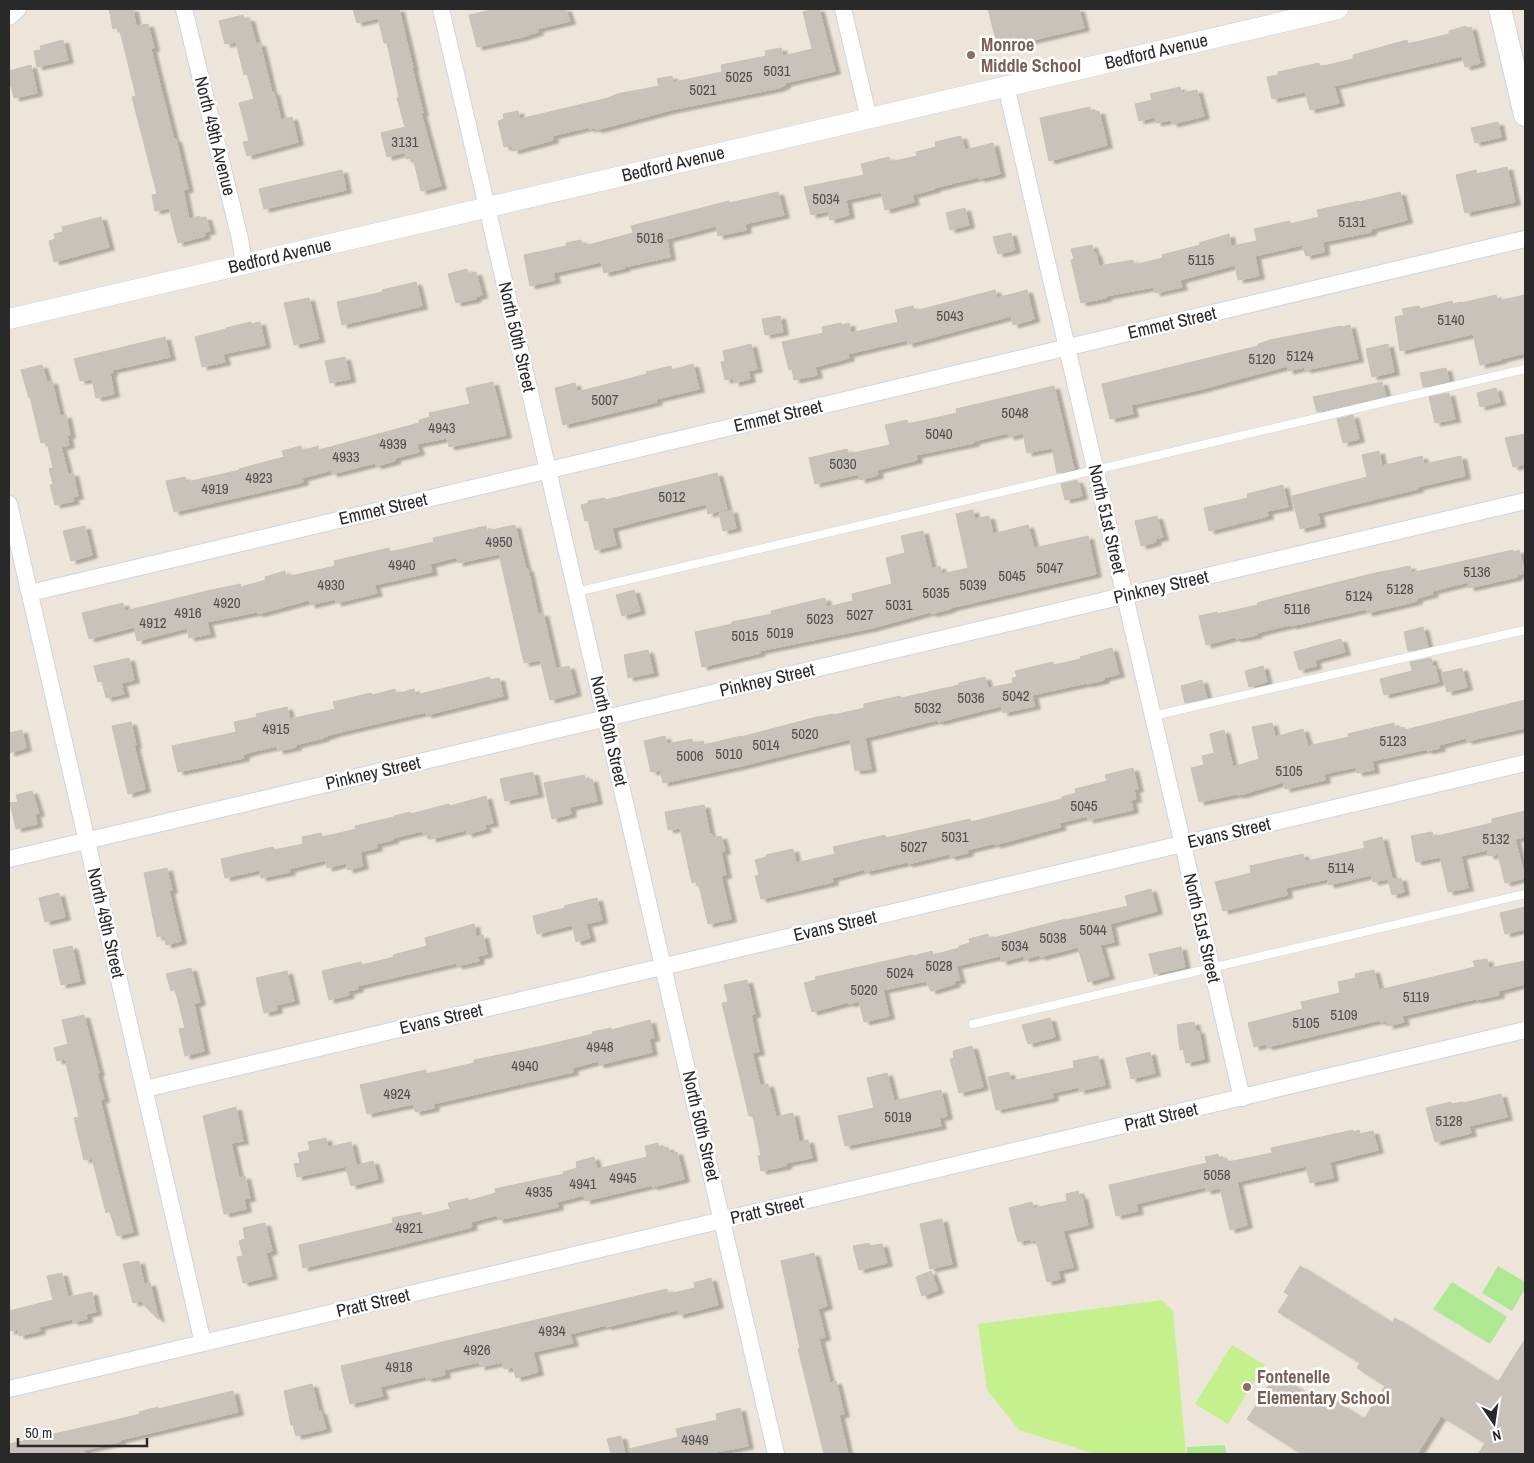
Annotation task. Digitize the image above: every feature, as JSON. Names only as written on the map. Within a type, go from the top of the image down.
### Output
[{"type":"main road","points":[[1500,9],[1525,115]]},
{"type":"street","points":[[9,17],[18,9]]},
{"type":"street","name":"North 49th Avenue","points":[[184,9],[244,263]]},
{"type":"street","name":"North 50th Street","points":[[442,9],[776,1454]]},
{"type":"street","points":[[843,9],[870,119]]},
{"type":"street","name":"Bedford Avenue","points":[[9,319],[1338,9]]},
{"type":"street","name":"North 51st Street","points":[[1006,86],[1242,1098]]},
{"type":"street","name":"Emmet Street","points":[[30,593],[1525,239]]},
{"type":"street","name":"Pinkney Street","points":[[9,859],[1525,501]]},
{"type":"street","name":"North 49th Street","points":[[9,504],[204,1343]]},
{"type":"street","name":"Evans Street","points":[[145,1088],[1525,763]]},
{"type":"street","name":"Pratt Street","points":[[9,1389],[1525,1030]]},
{"type":"lane","points":[[576,592],[1525,369]]},
{"type":"lane","points":[[1153,716],[1525,630]]},
{"type":"lane","points":[[973,1024],[1525,894]]},
{"type":"green space","points":[[1498,1266],[1525,1282],[1525,1289],[1512,1311],[1482,1293]]},
{"type":"green space","points":[[1452,1282],[1507,1317],[1490,1344],[1433,1309]]},
{"type":"green space","points":[[1162,1300],[1173,1311],[1186,1454],[1095,1454],[1019,1430],[987,1390],[978,1324]]},
{"type":"green space","points":[[1232,1345],[1265,1365],[1228,1424],[1195,1404]]},
{"type":"green space","points":[[1225,1445],[1226,1454],[1187,1454],[1187,1447]]},
{"type":"building","points":[[109,9],[133,9],[136,26],[148,24],[154,48],[151,49],[188,189],[183,190],[189,219],[200,216],[200,218],[206,217],[210,231],[204,232],[205,236],[178,243],[169,208],[155,211],[152,195],[157,194],[132,97],[136,96],[119,27],[113,29]]},
{"type":"building","points":[[353,9],[399,9],[423,113],[421,113],[441,186],[421,191],[413,158],[406,159],[405,152],[387,157],[381,133],[405,127],[397,98],[399,97],[387,43],[384,43],[378,18],[357,23]]},
{"type":"building","points":[[496,9],[566,9],[570,21],[537,29],[538,32],[522,37],[477,47],[469,15]]},
{"type":"building","points":[[819,9],[835,71],[785,83],[785,85],[779,88],[671,110],[596,130],[596,128],[589,129],[589,127],[552,136],[553,140],[513,151],[512,146],[504,147],[498,121],[504,119],[503,114],[518,111],[520,119],[608,98],[617,94],[659,86],[657,79],[672,76],[674,82],[722,72],[721,65],[766,56],[765,51],[781,48],[783,56],[812,49],[803,12]]},
{"type":"building","points":[[988,9],[1079,9],[1084,28],[998,48]]},
{"type":"building","points":[[243,15],[244,19],[249,18],[256,44],[260,43],[272,93],[274,92],[281,120],[292,117],[298,142],[247,156],[243,142],[249,141],[239,103],[254,99],[247,74],[244,75],[236,42],[225,44],[219,21]]},
{"type":"building","points":[[1466,26],[1466,28],[1471,27],[1480,63],[1465,67],[1462,56],[1334,86],[1339,103],[1310,110],[1305,92],[1272,99],[1267,77],[1278,75],[1278,72],[1319,63],[1320,66],[1324,66],[1353,59],[1353,55],[1407,40],[1408,44],[1449,34],[1449,31]]},
{"type":"building","points":[[63,40],[68,60],[37,67],[34,51],[41,50],[40,46]]},
{"type":"building","points":[[31,65],[37,93],[14,98],[11,86],[9,87],[9,71]]},
{"type":"building","points":[[1180,87],[1181,93],[1197,90],[1204,116],[1172,124],[1171,120],[1156,123],[1155,117],[1139,121],[1135,104],[1152,100],[1150,94]]},
{"type":"building","points":[[1090,107],[1091,113],[1099,111],[1107,145],[1049,161],[1040,118]]},
{"type":"building","points":[[1498,122],[1501,137],[1475,143],[1471,128]]},
{"type":"building","points":[[961,136],[965,150],[993,143],[1000,174],[934,188],[912,195],[914,202],[885,210],[881,192],[846,200],[849,215],[830,220],[828,211],[811,215],[804,187],[864,175],[861,164],[889,157],[890,162],[917,156],[916,152],[936,147],[935,142]]},
{"type":"building","points":[[1507,167],[1515,202],[1465,213],[1456,175],[1476,170],[1477,174]]},
{"type":"building","points":[[342,170],[346,190],[264,209],[259,189]]},
{"type":"building","points":[[778,192],[784,215],[745,224],[746,230],[718,236],[716,226],[667,239],[670,257],[604,273],[601,262],[553,273],[555,280],[530,286],[524,255],[566,246],[566,243],[581,240],[582,245],[588,245],[633,233],[631,226],[729,201],[729,203]]},
{"type":"building","points":[[1400,192],[1407,220],[1371,229],[1371,232],[1323,242],[1324,252],[1306,256],[1302,245],[1255,256],[1259,276],[1238,280],[1235,265],[1180,280],[1182,287],[1155,293],[1154,287],[1081,303],[1071,260],[1074,259],[1071,249],[1092,245],[1099,266],[1133,260],[1134,265],[1163,258],[1162,255],[1200,245],[1199,243],[1229,234],[1231,246],[1257,241],[1254,229],[1290,221],[1290,224],[1319,217],[1317,210]]},
{"type":"building","points":[[965,208],[969,225],[950,230],[946,213]]},
{"type":"building","points":[[101,217],[109,247],[54,262],[49,241],[55,239],[54,234],[63,232],[62,227]]},
{"type":"building","points":[[1011,233],[1015,250],[998,254],[993,237]]},
{"type":"building","points":[[467,269],[468,274],[476,272],[482,295],[475,297],[476,299],[456,303],[448,274]]},
{"type":"building","points":[[416,282],[422,306],[342,325],[337,302],[383,292],[382,290]]},
{"type":"building","points":[[995,290],[997,298],[1027,290],[1034,319],[1013,325],[1011,316],[908,344],[907,340],[848,354],[849,358],[815,367],[817,375],[794,380],[792,369],[789,370],[782,342],[823,333],[822,327],[841,323],[842,325],[849,323],[851,333],[898,322],[895,310],[913,306],[915,311]]},
{"type":"building","points":[[1496,295],[1497,301],[1525,295],[1525,353],[1480,365],[1473,334],[1400,351],[1395,317],[1404,315],[1402,309],[1419,306],[1420,309],[1452,301],[1453,304],[1461,303]]},
{"type":"building","points":[[309,298],[319,339],[294,345],[284,303]]},
{"type":"building","points":[[780,316],[783,332],[765,335],[762,319]]},
{"type":"building","points":[[251,322],[251,324],[260,322],[265,345],[223,354],[225,362],[202,367],[195,337]]},
{"type":"building","points":[[1350,325],[1358,359],[1305,370],[1305,367],[1288,371],[1287,366],[1198,390],[1131,405],[1133,414],[1110,419],[1102,384],[1258,346],[1258,344],[1270,340]]},
{"type":"building","points":[[165,337],[170,357],[112,370],[112,373],[110,373],[114,394],[96,398],[92,379],[80,381],[74,359]]},
{"type":"building","points":[[751,344],[757,369],[748,371],[750,379],[734,383],[733,378],[725,380],[721,362],[725,361],[723,351]]},
{"type":"building","points":[[1388,344],[1394,372],[1372,377],[1366,349]]},
{"type":"building","points":[[345,357],[350,379],[330,383],[325,361]]},
{"type":"building","points":[[693,364],[699,389],[656,399],[657,402],[563,425],[555,388],[575,383],[576,391],[581,391],[647,374],[646,372],[671,366],[672,370]]},
{"type":"building","points":[[42,365],[47,382],[52,381],[60,416],[66,415],[70,435],[67,436],[69,445],[61,447],[68,474],[73,473],[78,496],[72,497],[74,501],[55,505],[50,485],[53,484],[49,469],[53,468],[47,442],[41,443],[30,397],[21,370]]},
{"type":"building","points":[[1446,368],[1449,381],[1423,387],[1420,373]]},
{"type":"building","points":[[493,382],[506,435],[449,447],[447,438],[417,444],[419,452],[395,458],[395,461],[376,466],[375,463],[332,474],[331,470],[302,478],[303,482],[174,512],[166,481],[185,477],[187,482],[240,470],[284,457],[282,451],[301,446],[302,451],[318,446],[319,450],[419,423],[419,420],[430,417],[429,413],[470,404],[466,388]]},
{"type":"building","points":[[1382,382],[1386,396],[1317,412],[1313,397]]},
{"type":"building","points":[[1054,386],[1074,469],[1057,473],[1052,448],[1027,453],[1023,433],[1009,437],[1008,433],[974,441],[974,443],[916,455],[917,460],[877,470],[878,475],[860,480],[859,474],[815,484],[809,458],[847,449],[848,454],[890,445],[885,425],[907,420],[908,424],[957,413],[956,409]]},
{"type":"building","points":[[1496,388],[1500,402],[1480,407],[1477,393]]},
{"type":"building","points":[[1449,393],[1455,419],[1435,423],[1429,397]]},
{"type":"building","points":[[1353,415],[1359,439],[1343,443],[1337,419]]},
{"type":"building","points":[[1525,434],[1525,464],[1513,467],[1505,438]]},
{"type":"building","points":[[1379,451],[1382,466],[1422,456],[1424,464],[1461,456],[1465,476],[1318,513],[1320,524],[1300,529],[1292,496],[1367,477],[1362,455]]},
{"type":"building","points":[[717,473],[727,509],[708,514],[706,504],[612,528],[616,545],[595,550],[588,520],[585,521],[581,505],[589,503],[588,501],[605,498],[605,500]]},
{"type":"building","points":[[1077,480],[1082,496],[1065,500],[1061,484]]},
{"type":"building","points":[[1283,485],[1288,507],[1267,511],[1268,516],[1209,531],[1204,508],[1248,498],[1247,494]]},
{"type":"building","points":[[732,510],[736,528],[723,531],[719,513]]},
{"type":"building","points":[[973,510],[975,519],[989,516],[993,534],[1028,525],[1034,548],[1088,536],[1096,574],[931,614],[930,612],[872,628],[759,651],[760,653],[702,667],[695,632],[772,614],[771,611],[825,598],[827,607],[853,601],[852,594],[892,584],[886,558],[905,553],[901,536],[923,531],[932,569],[940,566],[942,574],[968,568],[956,514]]},
{"type":"building","points":[[1157,516],[1163,537],[1155,539],[1156,542],[1141,546],[1135,521]]},
{"type":"building","points":[[515,525],[526,569],[528,569],[538,614],[543,613],[556,669],[569,666],[576,693],[550,700],[540,660],[524,663],[499,554],[458,563],[457,557],[430,564],[432,572],[374,585],[377,593],[336,603],[335,599],[310,605],[309,600],[258,614],[257,612],[207,622],[210,634],[189,638],[187,628],[137,641],[134,627],[89,639],[82,613],[123,603],[125,611],[240,584],[241,587],[266,580],[265,577],[285,571],[286,577],[335,566],[334,561],[389,548],[390,552],[434,542],[433,538],[486,526],[487,531]]},
{"type":"building","points":[[85,526],[92,555],[71,561],[63,531]]},
{"type":"building","points":[[1513,550],[1514,552],[1519,550],[1525,573],[1517,575],[1517,577],[1469,588],[1468,582],[1432,591],[1433,594],[1417,598],[1417,601],[1367,613],[1366,609],[1206,645],[1199,616],[1258,605],[1257,603],[1371,574],[1410,566],[1411,573]]},
{"type":"building","points":[[634,590],[640,611],[622,616],[616,595]]},
{"type":"building","points":[[1423,627],[1428,647],[1408,651],[1404,632]]},
{"type":"building","points":[[1341,639],[1345,652],[1315,660],[1316,666],[1299,670],[1294,652]]},
{"type":"building","points":[[1112,648],[1119,674],[1103,678],[1104,680],[1032,695],[1035,706],[1003,713],[1001,706],[865,738],[871,769],[855,771],[850,739],[663,783],[660,770],[651,772],[644,741],[665,736],[667,744],[692,739],[693,743],[703,741],[704,745],[817,717],[864,708],[864,704],[900,696],[901,698],[985,677],[988,688],[1013,683],[1012,678],[1017,677],[1015,671],[1053,662],[1053,665],[1081,659],[1080,657]]},
{"type":"building","points":[[648,650],[653,673],[628,678],[624,655]]},
{"type":"building","points":[[129,658],[134,680],[121,683],[124,694],[106,698],[102,681],[98,682],[94,666]]},
{"type":"building","points":[[1431,658],[1439,682],[1384,695],[1380,679],[1412,671],[1410,662]]},
{"type":"building","points":[[1263,666],[1267,682],[1249,687],[1245,671]]},
{"type":"building","points":[[1462,668],[1467,687],[1447,692],[1442,673]]},
{"type":"building","points":[[490,677],[490,680],[499,678],[503,696],[426,715],[426,712],[336,733],[295,745],[296,747],[278,751],[277,746],[251,752],[243,755],[244,758],[178,772],[172,746],[236,732],[234,722],[257,717],[256,714],[287,707],[290,719],[335,709],[333,702],[371,693],[372,695],[395,689],[396,694],[414,689],[416,695]]},
{"type":"building","points":[[1202,680],[1207,698],[1185,703],[1181,686]]},
{"type":"building","points":[[1525,700],[1525,728],[1467,741],[1466,738],[1439,745],[1440,748],[1372,761],[1374,770],[1357,773],[1356,767],[1324,774],[1325,780],[1285,789],[1283,782],[1244,794],[1199,802],[1191,768],[1204,765],[1202,756],[1214,753],[1210,734],[1224,730],[1233,767],[1259,759],[1252,727],[1272,723],[1275,737],[1303,729],[1308,746],[1349,737],[1348,734],[1394,723],[1395,729],[1404,727],[1405,730]]},
{"type":"building","points":[[131,722],[136,745],[134,745],[145,789],[128,794],[112,726]]},
{"type":"building","points":[[22,730],[26,748],[9,753],[9,733]]},
{"type":"building","points":[[1133,768],[1138,789],[1134,789],[1136,799],[1131,800],[1133,810],[1088,820],[1087,816],[1059,823],[1061,827],[995,845],[995,843],[967,850],[968,853],[950,857],[949,854],[865,872],[865,869],[832,878],[833,882],[761,899],[755,876],[759,875],[755,860],[766,857],[766,855],[793,849],[796,863],[835,854],[833,847],[885,835],[886,838],[970,819],[971,822],[1062,799],[1062,797],[1076,793],[1075,789],[1107,781],[1105,775]]},
{"type":"building","points":[[533,772],[538,794],[505,801],[500,779]]},
{"type":"building","points":[[584,775],[585,780],[592,779],[597,801],[570,807],[571,814],[552,819],[544,783]]},
{"type":"building","points":[[32,791],[39,813],[35,814],[37,824],[16,829],[10,803],[18,802],[16,795]]},
{"type":"building","points":[[486,796],[493,823],[484,825],[486,829],[467,834],[466,830],[431,839],[430,834],[423,836],[422,831],[393,838],[393,840],[376,844],[377,848],[360,852],[363,866],[348,870],[346,863],[327,868],[325,860],[289,869],[290,872],[261,878],[259,870],[225,878],[221,859],[273,847],[274,850],[303,844],[302,837],[321,833],[322,837],[356,829],[355,826],[410,812],[410,814],[449,804],[450,806]]},
{"type":"building","points":[[704,805],[710,835],[712,834],[713,838],[721,836],[725,851],[721,852],[726,875],[721,876],[731,919],[708,924],[698,881],[692,883],[680,828],[668,830],[665,812]]},
{"type":"building","points":[[1525,811],[1525,837],[1515,839],[1525,878],[1505,883],[1498,854],[1489,856],[1487,850],[1461,856],[1468,888],[1448,892],[1440,857],[1416,862],[1411,836],[1432,832],[1433,837],[1492,823],[1492,819]]},
{"type":"building","points":[[1382,837],[1392,878],[1373,882],[1371,875],[1329,885],[1327,879],[1286,888],[1287,895],[1223,911],[1215,882],[1251,873],[1250,866],[1303,854],[1305,861],[1312,860],[1365,848],[1363,842]]},
{"type":"building","points":[[167,868],[172,890],[169,891],[181,941],[166,945],[164,935],[157,937],[144,873]]},
{"type":"building","points":[[1401,878],[1404,892],[1392,895],[1388,880]]},
{"type":"building","points":[[1151,889],[1157,911],[1110,924],[1114,942],[1100,945],[1109,976],[1088,982],[1078,947],[1040,957],[1039,955],[1024,959],[1023,956],[1002,962],[1000,956],[956,966],[960,980],[954,981],[955,984],[931,991],[926,981],[883,990],[889,1016],[864,1022],[859,1001],[812,1012],[804,983],[816,980],[815,977],[932,951],[933,955],[959,948],[959,946],[970,943],[969,939],[988,934],[989,939],[1066,919],[1128,906],[1125,896]]},
{"type":"building","points":[[59,893],[65,917],[45,922],[39,898]]},
{"type":"building","points":[[597,898],[602,920],[586,924],[590,938],[576,942],[572,925],[537,934],[533,916]]},
{"type":"building","points":[[1525,907],[1525,929],[1505,934],[1500,913]]},
{"type":"building","points":[[474,924],[476,937],[483,935],[487,954],[478,956],[479,961],[457,966],[456,963],[357,986],[358,989],[348,991],[349,995],[329,1000],[322,971],[361,962],[362,965],[394,957],[393,955],[427,946],[425,938]]},
{"type":"building","points":[[72,946],[80,981],[61,985],[53,950]]},
{"type":"building","points":[[1181,947],[1185,967],[1154,974],[1149,954]]},
{"type":"building","points":[[1487,959],[1489,968],[1525,961],[1525,984],[1498,991],[1499,995],[1402,1016],[1404,1022],[1388,1026],[1387,1021],[1380,1022],[1380,1020],[1267,1047],[1266,1044],[1254,1047],[1248,1023],[1303,1009],[1301,1002],[1340,993],[1338,982],[1356,978],[1355,974],[1374,970],[1379,990],[1475,967],[1473,961]]},
{"type":"building","points":[[191,968],[200,1002],[194,1004],[204,1051],[185,1056],[179,1029],[185,1028],[175,989],[171,991],[166,974]]},
{"type":"building","points":[[287,971],[294,1001],[276,1005],[277,1010],[264,1013],[256,978]]},
{"type":"building","points":[[747,980],[755,1014],[751,1015],[759,1052],[752,1053],[760,1085],[768,1084],[776,1117],[793,1113],[799,1142],[808,1140],[812,1158],[786,1163],[786,1166],[761,1171],[758,1156],[761,1156],[753,1116],[749,1116],[722,1003],[728,1002],[724,985]]},
{"type":"building","points":[[84,1015],[104,1099],[100,1100],[133,1232],[117,1236],[110,1211],[106,1213],[92,1158],[84,1160],[74,1118],[79,1117],[65,1059],[57,1061],[54,1048],[68,1044],[62,1020]]},
{"type":"building","points":[[1050,1018],[1055,1037],[1028,1044],[1022,1025]]},
{"type":"building","points":[[650,1020],[654,1038],[649,1039],[652,1052],[599,1065],[598,1061],[572,1068],[573,1072],[433,1104],[434,1108],[415,1112],[413,1104],[367,1114],[360,1085],[426,1070],[426,1074],[474,1063],[474,1060],[538,1047],[593,1034],[592,1032],[611,1028],[611,1030]]},
{"type":"building","points":[[1194,1022],[1196,1031],[1199,1031],[1204,1059],[1186,1063],[1183,1049],[1180,1050],[1177,1025]]},
{"type":"building","points":[[972,1046],[983,1087],[959,1093],[950,1059],[954,1058],[953,1051]]},
{"type":"building","points":[[1150,1052],[1155,1073],[1131,1079],[1126,1058]]},
{"type":"building","points":[[1098,1056],[1105,1085],[1079,1091],[1079,1087],[1052,1093],[1053,1098],[996,1110],[988,1077],[1009,1072],[1011,1081],[1074,1068],[1073,1061]]},
{"type":"building","points":[[887,1073],[894,1101],[941,1090],[947,1116],[939,1118],[941,1126],[845,1146],[838,1116],[874,1108],[867,1078]]},
{"type":"building","points":[[1501,1094],[1507,1117],[1469,1126],[1471,1133],[1435,1142],[1426,1108],[1451,1102],[1452,1104],[1463,1103]]},
{"type":"building","points":[[236,1107],[243,1141],[231,1143],[239,1178],[245,1176],[250,1198],[244,1199],[246,1209],[224,1214],[203,1116]]},
{"type":"building","points":[[1353,1130],[1353,1132],[1359,1130],[1360,1134],[1373,1131],[1378,1150],[1330,1162],[1333,1178],[1310,1183],[1306,1166],[1237,1182],[1247,1225],[1230,1230],[1220,1188],[1206,1191],[1205,1187],[1136,1204],[1138,1211],[1116,1216],[1109,1185],[1207,1163],[1205,1157],[1218,1154],[1219,1160],[1227,1158],[1228,1162],[1272,1153],[1271,1148]]},
{"type":"building","points":[[326,1138],[328,1147],[351,1142],[356,1164],[297,1177],[294,1164],[300,1163],[298,1153],[310,1150],[308,1142]]},
{"type":"building","points":[[658,1143],[659,1149],[668,1147],[670,1153],[677,1152],[684,1179],[585,1201],[584,1195],[557,1202],[558,1207],[498,1220],[497,1215],[471,1222],[472,1227],[303,1268],[299,1245],[393,1223],[392,1218],[421,1212],[422,1216],[450,1209],[448,1203],[468,1198],[468,1201],[496,1193],[495,1189],[564,1174],[563,1172],[577,1168],[576,1162],[594,1157],[597,1169],[647,1157],[645,1146]]},
{"type":"building","points":[[373,1161],[378,1179],[351,1186],[346,1168]]},
{"type":"building","points":[[1078,1191],[1080,1197],[1082,1196],[1088,1225],[1063,1231],[1073,1267],[1058,1271],[1060,1279],[1047,1282],[1036,1240],[1030,1241],[1030,1239],[1018,1242],[1009,1208],[1032,1202],[1034,1208],[1067,1201],[1066,1194]]},
{"type":"building","points":[[942,1219],[952,1264],[930,1269],[920,1224]]},
{"type":"building","points":[[265,1223],[272,1251],[266,1253],[272,1276],[243,1283],[237,1257],[243,1256],[239,1241],[245,1239],[243,1228]]},
{"type":"building","points":[[869,1243],[870,1246],[882,1244],[887,1263],[859,1270],[853,1246]]},
{"type":"building","points":[[814,1253],[827,1306],[818,1309],[825,1337],[819,1339],[830,1383],[836,1381],[844,1414],[839,1415],[848,1454],[824,1454],[798,1349],[800,1348],[781,1261]]},
{"type":"building","points":[[139,1261],[144,1284],[150,1283],[159,1320],[140,1301],[133,1303],[123,1264]]},
{"type":"building","points":[[1300,1266],[1392,1323],[1395,1318],[1498,1382],[1525,1339],[1525,1454],[1478,1454],[1485,1443],[1441,1416],[1417,1454],[1302,1454],[1247,1419],[1276,1374],[1323,1404],[1328,1397],[1364,1419],[1385,1386],[1357,1368],[1360,1363],[1278,1312],[1289,1295],[1284,1292]]},
{"type":"building","points":[[931,1271],[938,1290],[922,1296],[916,1277]]},
{"type":"building","points":[[62,1273],[68,1297],[92,1292],[96,1312],[86,1314],[87,1319],[73,1322],[72,1319],[39,1327],[40,1331],[19,1336],[18,1329],[9,1331],[9,1311],[53,1300],[47,1276]]},
{"type":"building","points":[[711,1278],[718,1305],[678,1315],[677,1310],[570,1334],[573,1343],[533,1352],[538,1372],[516,1378],[513,1367],[504,1369],[502,1362],[480,1367],[479,1362],[444,1370],[445,1375],[426,1379],[426,1376],[380,1387],[383,1396],[350,1404],[341,1366],[667,1289],[668,1294],[695,1288],[694,1283]]},
{"type":"building","points":[[312,1384],[319,1412],[321,1411],[326,1429],[296,1436],[293,1425],[291,1425],[284,1391]]},
{"type":"building","points":[[233,1391],[238,1412],[120,1440],[120,1442],[84,1450],[85,1454],[9,1454],[9,1444],[140,1414],[139,1412],[158,1407],[158,1409]]},
{"type":"building","points":[[740,1408],[748,1446],[705,1454],[630,1454],[629,1449],[678,1437],[676,1429],[717,1420],[716,1414]]},
{"type":"building","points":[[621,1436],[625,1454],[611,1454],[607,1439]]},
{"type":"place","name":"Monroe Middle School","points":[[971,55]]},
{"type":"place","name":"Fontenelle Elementary School","points":[[1247,1387]]}]
